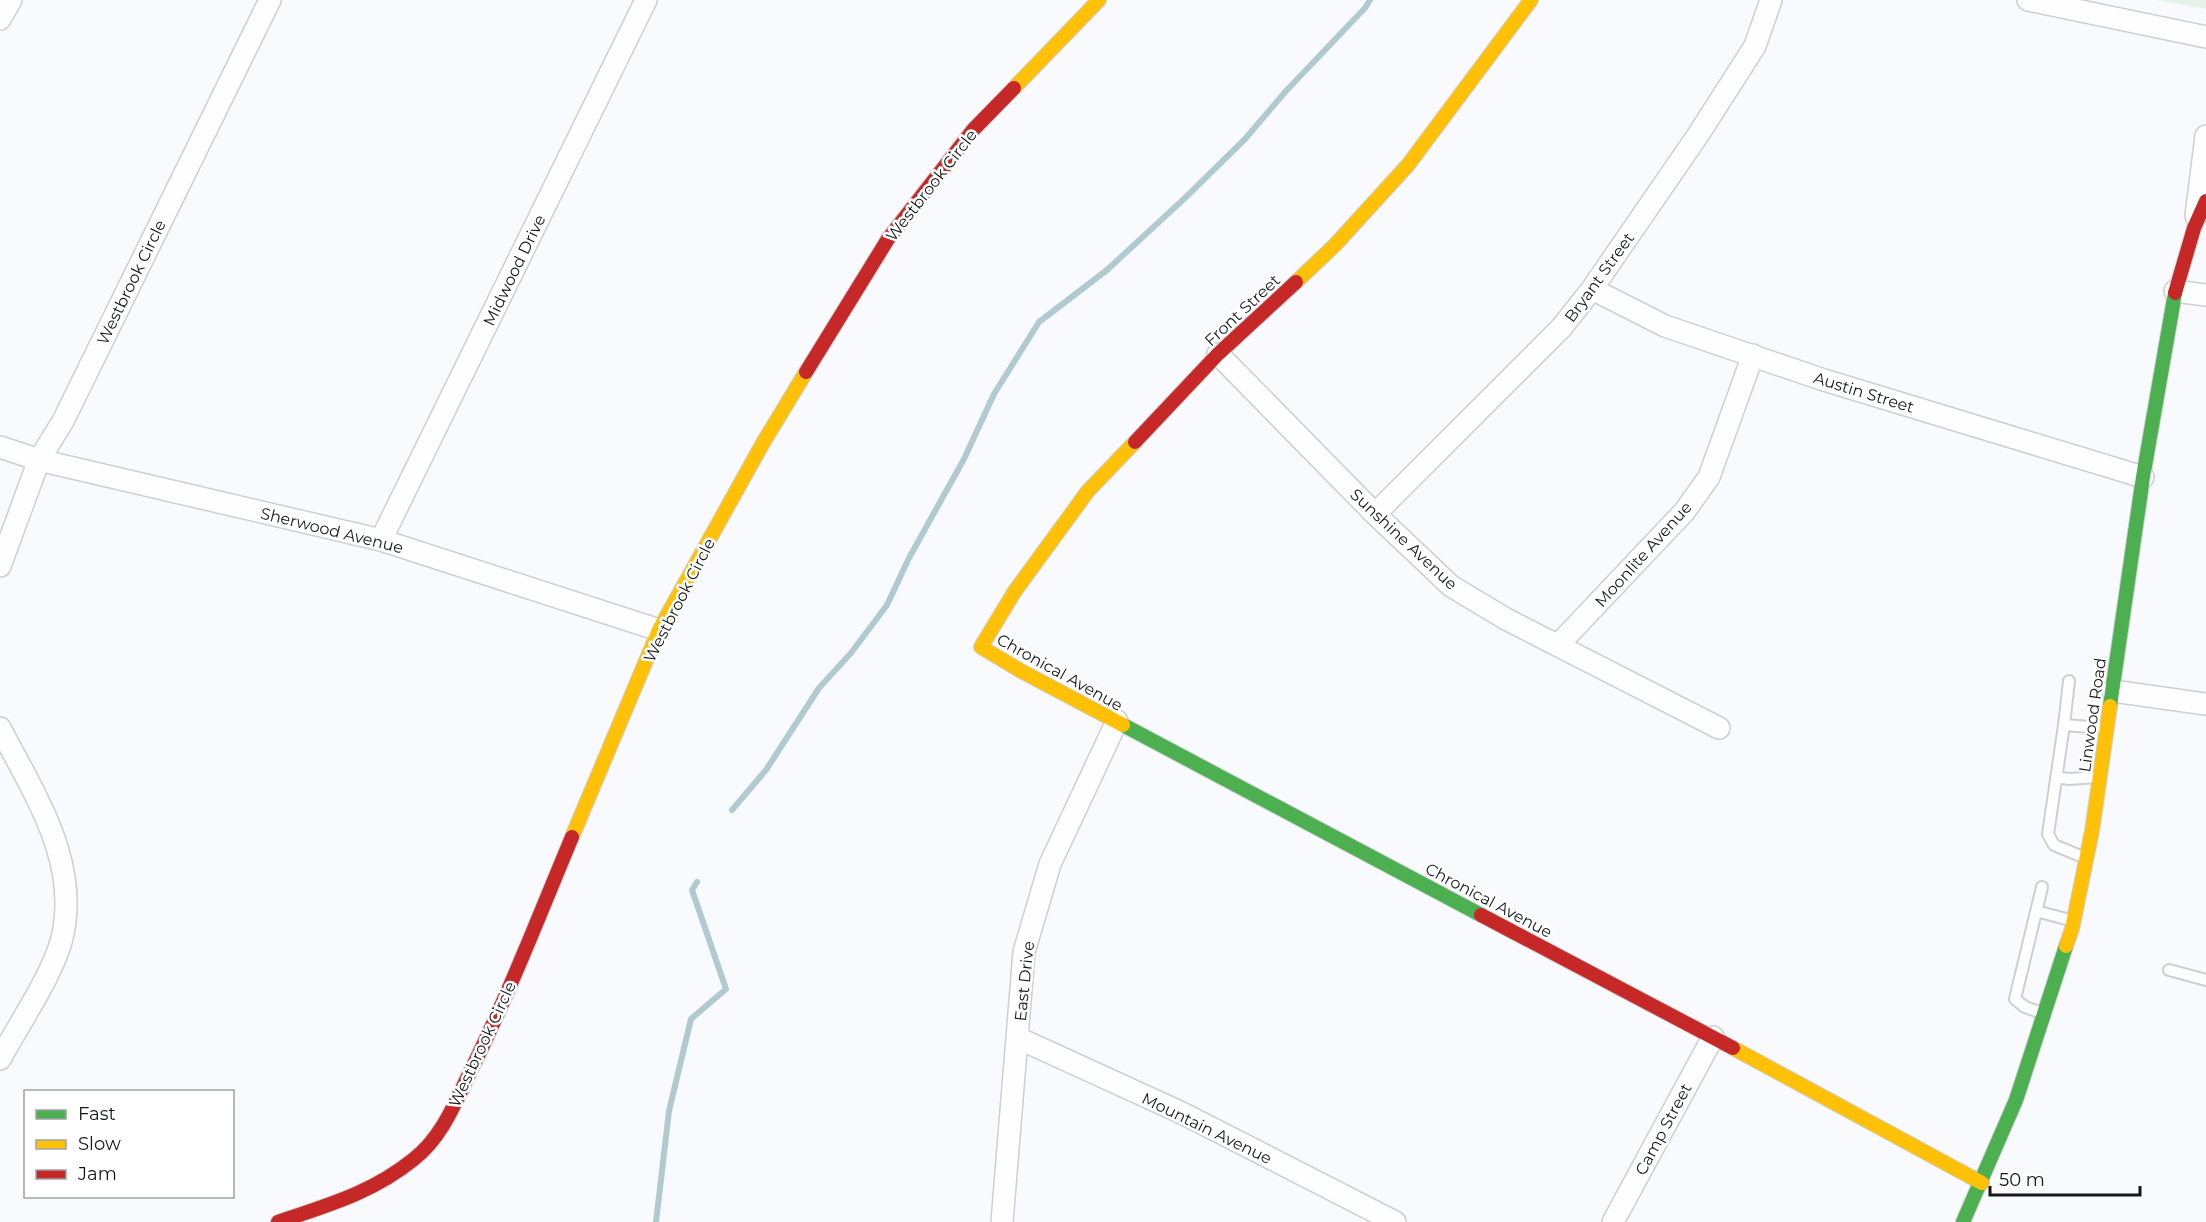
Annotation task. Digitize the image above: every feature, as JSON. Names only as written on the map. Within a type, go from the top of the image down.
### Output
[{"type":"street","points":[[0,19],[11,0]]},
{"type":"street","name":"Westbrook Circle","points":[[0,566],[39,460],[63,421],[270,0]]},
{"type":"street","name":"Midwood Drive","points":[[381,540],[646,0]]},
{"type":"street","name":"Westbrook Circle","points":[[279,1222],[360,1194],[389,1178],[416,1158],[441,1131],[489,1036],[659,630],[763,442],[888,239],[973,130],[1099,0]]},
{"type":"street","name":"Front Street","points":[[981,647],[1015,591],[1088,491],[1218,354],[1335,245],[1408,165],[1531,0]]},
{"type":"street","name":"Bryant Street","points":[[1375,514],[1562,327],[1592,289],[1698,135],[1755,46],[1771,0]]},
{"type":"street","points":[[2028,0],[2206,37]]},
{"type":"street","points":[[2194,228],[2206,136]]},
{"type":"street","name":"Linwood Road","points":[[1963,1222],[1982,1183],[2016,1100],[2045,1015],[2073,921],[2100,777],[2143,477],[2175,291],[2194,228],[2206,201]]},
{"type":"street","name":"Austin Street","points":[[1592,289],[1665,326],[1824,380],[2143,477]]},
{"type":"street","points":[[2175,291],[2206,295]]},
{"type":"street","name":"Sunshine Avenue","points":[[1218,354],[1375,514],[1451,586],[1497,614],[1719,728]]},
{"type":"street","name":"Moonlite Avenue","points":[[1559,644],[1683,512],[1709,477],[1753,355]]},
{"type":"street","name":"Sherwood Avenue","points":[[0,447],[39,460],[381,540],[659,630]]},
{"type":"street","name":"Chronical Avenue","points":[[981,647],[1021,671],[1713,1037],[1982,1183]]},
{"type":"street","points":[[2113,692],[2206,704]]},
{"type":"street","name":"East Drive","points":[[1002,1222],[1024,952],[1050,864],[1116,721]]},
{"type":"street","points":[[0,728],[51,827],[66,884],[66,913],[60,943],[45,980],[0,1059]]},
{"type":"street","name":"Camp Street","points":[[1613,1222],[1713,1037]]},
{"type":"street","name":"Mountain Avenue","points":[[1018,1038],[1182,1113],[1395,1222]]},
{"type":"lane","points":[[2069,681],[2048,834],[2054,845],[2086,858]]},
{"type":"lane","points":[[2064,724],[2107,728]]},
{"type":"lane","points":[[2056,777],[2100,777]]},
{"type":"lane","points":[[2042,886],[2015,999],[2025,1007],[2045,1015]]},
{"type":"lane","points":[[2037,911],[2073,921]]},
{"type":"lane","points":[[2169,970],[2206,980]]},
{"type":"shaded area","points":[[2157,0],[2206,0],[2206,9]]},
{"type":"waterway","points":[[732,810],[766,770],[819,688],[851,653],[887,605],[909,558],[964,459],[994,394],[1039,322],[1107,270],[1186,197],[1245,139],[1370,0]]},
{"type":"waterway","points":[[656,1222],[669,1111],[691,1019],[726,989],[692,890],[697,882]]},
{"type":"traffic: fast","points":[[2110,706],[2143,477],[2175,293]]},
{"type":"traffic: fast","points":[[1123,725],[1481,915]]},
{"type":"traffic: fast","points":[[1963,1222],[2016,1100],[2066,946]]},
{"type":"traffic: slow","points":[[1014,88],[1099,0]]},
{"type":"traffic: slow","points":[[1296,282],[1335,245],[1408,165],[1531,0]]},
{"type":"traffic: slow","points":[[572,837],[659,630],[763,443],[806,372]]},
{"type":"traffic: slow","points":[[1123,725],[981,647],[1015,591],[1088,491],[1135,442]]},
{"type":"traffic: slow","points":[[2066,946],[2072,929],[2092,831],[2110,706]]},
{"type":"traffic: slow","points":[[1733,1048],[1982,1183]]},
{"type":"traffic: jam","points":[[806,372],[888,239],[973,130],[1014,88]]},
{"type":"traffic: jam","points":[[2175,293],[2194,228],[2206,201]]},
{"type":"traffic: jam","points":[[1135,442],[1218,354],[1296,282]]},
{"type":"traffic: jam","points":[[278,1222],[349,1197],[382,1181],[414,1159],[440,1130],[497,1014],[572,837]]},
{"type":"traffic: jam","points":[[1481,915],[1733,1048]]}]
